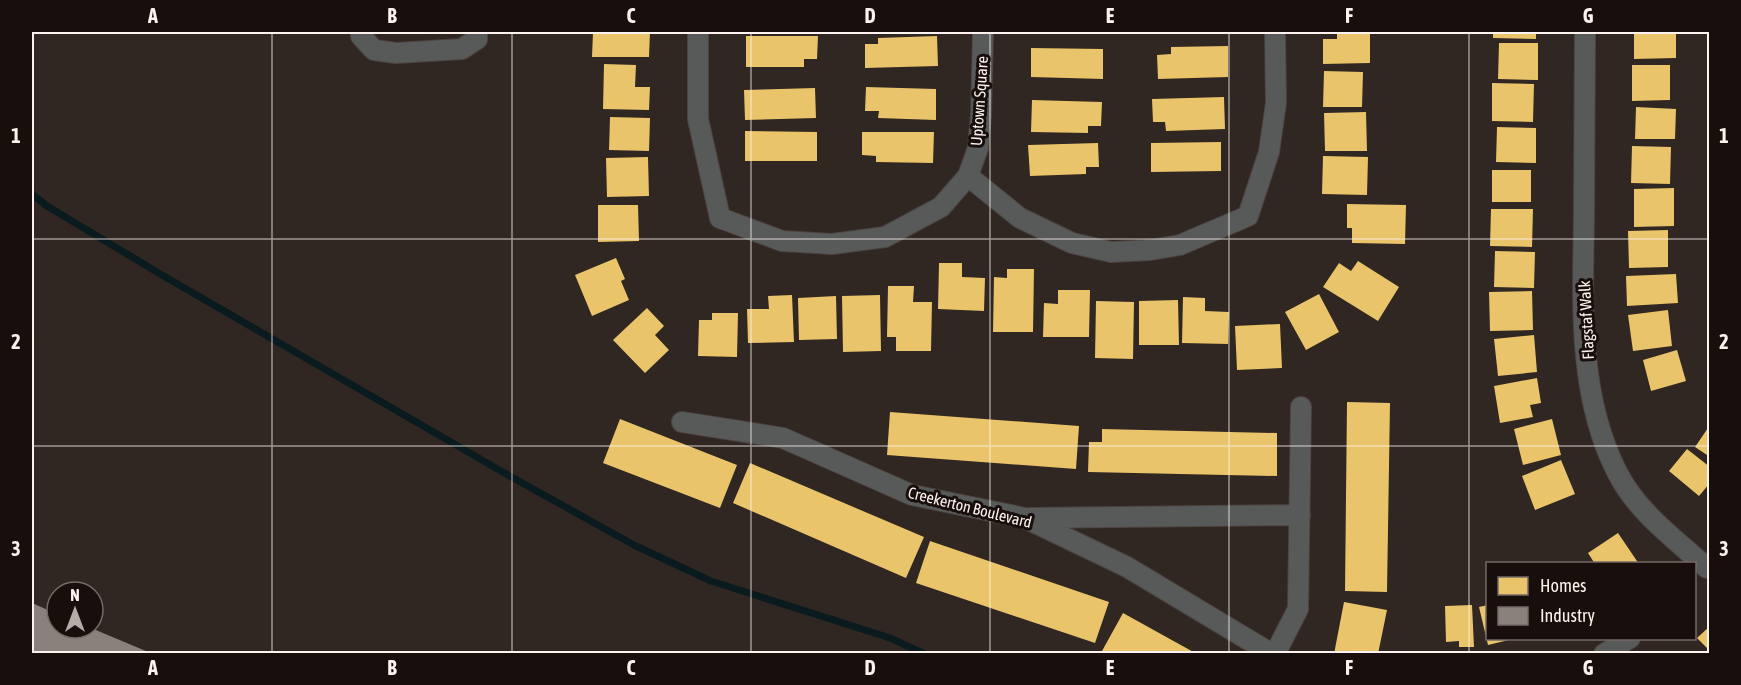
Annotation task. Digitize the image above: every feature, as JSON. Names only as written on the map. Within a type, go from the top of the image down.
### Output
[{"type":"street","points":[[362,32],[361,36],[374,50],[396,53],[462,49],[477,39],[477,32]]},
{"type":"street","points":[[698,32],[698,119],[720,218],[782,241],[832,244],[885,237],[941,207],[968,176],[1020,218],[1072,243],[1111,252],[1150,250],[1180,245],[1248,216],[1269,152],[1276,103],[1275,32]]},
{"type":"street","name":"Uptown Square","points":[[968,176],[978,148],[983,32]]},
{"type":"street","name":"Flagstaf Walk","points":[[1585,32],[1583,302],[1591,400],[1602,438],[1618,474],[1648,516],[1694,562]]},
{"type":"street","points":[[1274,654],[1298,609],[1301,407]]},
{"type":"street","name":"Creekerton Boulevard","points":[[682,422],[783,438],[912,495],[1025,518],[1127,567],[1274,654]]},
{"type":"street","points":[[1025,518],[1300,515]]},
{"type":"street","points":[[1604,654],[1628,640]]},
{"type":"building: Homes","points":[[593,32],[650,32],[649,57],[592,57]]},
{"type":"building: Homes","points":[[1337,32],[1370,32],[1370,63],[1323,64],[1323,39],[1337,39]]},
{"type":"building: Homes","points":[[1493,32],[1536,32],[1536,39],[1493,38]]},
{"type":"building: Homes","points":[[1634,32],[1676,32],[1676,58],[1634,59]]},
{"type":"building: Homes","points":[[746,36],[818,36],[817,59],[804,59],[804,67],[746,67]]},
{"type":"building: Homes","points":[[937,36],[938,66],[865,68],[865,44],[878,44],[878,38]]},
{"type":"building: Homes","points":[[1499,43],[1538,43],[1538,80],[1498,79]]},
{"type":"building: Homes","points":[[1228,46],[1228,77],[1158,79],[1157,55],[1171,54],[1171,47]]},
{"type":"building: Homes","points":[[1031,48],[1103,49],[1103,79],[1031,77]]},
{"type":"building: Homes","points":[[604,64],[636,65],[635,87],[650,87],[649,110],[603,109]]},
{"type":"building: Homes","points":[[1632,65],[1670,65],[1670,100],[1632,101]]},
{"type":"building: Homes","points":[[1324,71],[1363,72],[1362,107],[1323,107]]},
{"type":"building: Homes","points":[[1492,83],[1534,84],[1533,122],[1492,121]]},
{"type":"building: Homes","points":[[866,87],[936,89],[936,120],[878,118],[879,111],[865,111]]},
{"type":"building: Homes","points":[[815,88],[816,118],[745,120],[744,90]]},
{"type":"building: Homes","points":[[1224,97],[1225,129],[1166,131],[1165,122],[1153,122],[1152,99]]},
{"type":"building: Homes","points":[[1032,100],[1102,102],[1101,126],[1088,126],[1088,133],[1031,132]]},
{"type":"building: Homes","points":[[1636,107],[1676,109],[1675,139],[1635,139]]},
{"type":"building: Homes","points":[[1366,112],[1367,151],[1325,151],[1324,113]]},
{"type":"building: Homes","points":[[610,117],[650,118],[649,151],[609,150]]},
{"type":"building: Homes","points":[[1497,127],[1536,128],[1536,163],[1496,162]]},
{"type":"building: Homes","points":[[745,131],[817,132],[817,161],[745,161]]},
{"type":"building: Homes","points":[[862,132],[934,132],[933,163],[876,162],[876,156],[862,155]]},
{"type":"building: Homes","points":[[1221,142],[1221,171],[1151,172],[1151,143]]},
{"type":"building: Homes","points":[[1098,143],[1099,167],[1086,167],[1086,174],[1030,176],[1028,145]]},
{"type":"building: Homes","points":[[1632,146],[1671,147],[1670,184],[1631,183]]},
{"type":"building: Homes","points":[[1323,156],[1368,157],[1367,195],[1322,194]]},
{"type":"building: Homes","points":[[648,157],[649,196],[607,197],[606,158]]},
{"type":"building: Homes","points":[[1492,170],[1531,170],[1531,202],[1492,202]]},
{"type":"building: Homes","points":[[1674,188],[1674,226],[1634,227],[1634,189]]},
{"type":"building: Homes","points":[[1347,204],[1406,205],[1405,244],[1352,243],[1352,228],[1347,228]]},
{"type":"building: Homes","points":[[598,205],[638,205],[639,241],[598,242]]},
{"type":"building: Homes","points":[[1491,209],[1533,209],[1532,247],[1490,246]]},
{"type":"building: Homes","points":[[1668,230],[1668,267],[1629,268],[1628,231]]},
{"type":"building: Homes","points":[[1495,251],[1535,252],[1534,288],[1494,287]]},
{"type":"building: Homes","points":[[616,258],[625,279],[621,281],[629,300],[592,316],[575,275]]},
{"type":"building: Homes","points":[[1358,261],[1399,287],[1378,321],[1323,287],[1339,263],[1351,271]]},
{"type":"building: Homes","points":[[939,263],[962,263],[962,277],[985,278],[984,311],[938,309]]},
{"type":"building: Homes","points":[[1007,269],[1034,269],[1033,332],[993,332],[994,277],[1007,278]]},
{"type":"building: Homes","points":[[1676,274],[1678,303],[1627,306],[1626,276]]},
{"type":"building: Homes","points":[[888,286],[914,286],[913,302],[932,302],[931,351],[896,351],[896,337],[887,337]]},
{"type":"building: Homes","points":[[1058,290],[1090,290],[1089,337],[1043,337],[1044,303],[1058,304]]},
{"type":"building: Homes","points":[[1532,291],[1533,330],[1490,331],[1489,292]]},
{"type":"building: Homes","points":[[1319,294],[1339,332],[1306,350],[1285,312]]},
{"type":"building: Homes","points":[[792,295],[794,342],[748,343],[747,309],[769,309],[768,296]]},
{"type":"building: Homes","points":[[880,295],[881,351],[843,352],[842,296]]},
{"type":"building: Homes","points":[[836,296],[837,339],[799,340],[798,298]]},
{"type":"building: Homes","points":[[1183,297],[1205,298],[1205,311],[1229,312],[1228,344],[1182,343]]},
{"type":"building: Homes","points":[[1178,300],[1179,345],[1139,345],[1139,301]]},
{"type":"building: Homes","points":[[1096,301],[1134,302],[1133,359],[1095,358]]},
{"type":"building: Homes","points":[[647,308],[664,326],[655,335],[669,350],[645,373],[613,340]]},
{"type":"building: Homes","points":[[1668,310],[1672,346],[1633,351],[1628,315]]},
{"type":"building: Homes","points":[[712,313],[738,313],[737,357],[698,356],[699,320],[712,320]]},
{"type":"building: Homes","points":[[1280,324],[1282,368],[1237,370],[1235,326]]},
{"type":"building: Homes","points":[[1534,335],[1537,372],[1498,376],[1494,339]]},
{"type":"building: Homes","points":[[1677,350],[1686,381],[1651,391],[1643,360]]},
{"type":"building: Homes","points":[[1537,378],[1541,403],[1530,405],[1533,417],[1500,423],[1494,386]]},
{"type":"building: Homes","points":[[1347,402],[1390,403],[1387,592],[1345,591]]},
{"type":"building: Homes","points":[[890,412],[1079,426],[1076,469],[887,455]]},
{"type":"building: Homes","points":[[620,419],[737,465],[720,508],[603,463]]},
{"type":"building: Homes","points":[[1552,419],[1561,455],[1523,465],[1514,429]]},
{"type":"building: Homes","points":[[1710,425],[1710,457],[1695,447]]},
{"type":"building: Homes","points":[[1102,429],[1277,433],[1277,476],[1088,472],[1089,442],[1102,442]]},
{"type":"building: Homes","points":[[1687,449],[1710,467],[1710,483],[1699,496],[1669,471]]},
{"type":"building: Homes","points":[[1561,460],[1575,494],[1535,510],[1522,476]]},
{"type":"building: Homes","points":[[750,463],[924,537],[906,578],[733,503]]},
{"type":"building: Homes","points":[[1618,533],[1638,562],[1594,562],[1588,553]]},
{"type":"building: Homes","points":[[930,541],[1109,602],[1095,643],[916,583]]},
{"type":"building: Homes","points":[[1344,602],[1387,610],[1378,654],[1334,654]]},
{"type":"building: Homes","points":[[1472,605],[1474,647],[1459,647],[1459,641],[1446,642],[1445,606]]},
{"type":"building: Homes","points":[[1486,605],[1486,637],[1479,607]]},
{"type":"building: Homes","points":[[1123,613],[1197,654],[1107,654],[1102,651]]},
{"type":"building: Homes","points":[[1710,626],[1710,651],[1697,638]]},
{"type":"building: Homes","points":[[1487,640],[1509,640],[1488,645]]},
{"type":"building: Industry","points":[[32,603],[45,609],[45,640],[105,640],[105,634],[153,654],[32,654]]},
{"type":"waterway","points":[[32,194],[47,206],[162,275],[508,475],[634,545],[711,581],[890,638],[925,654]]}]
